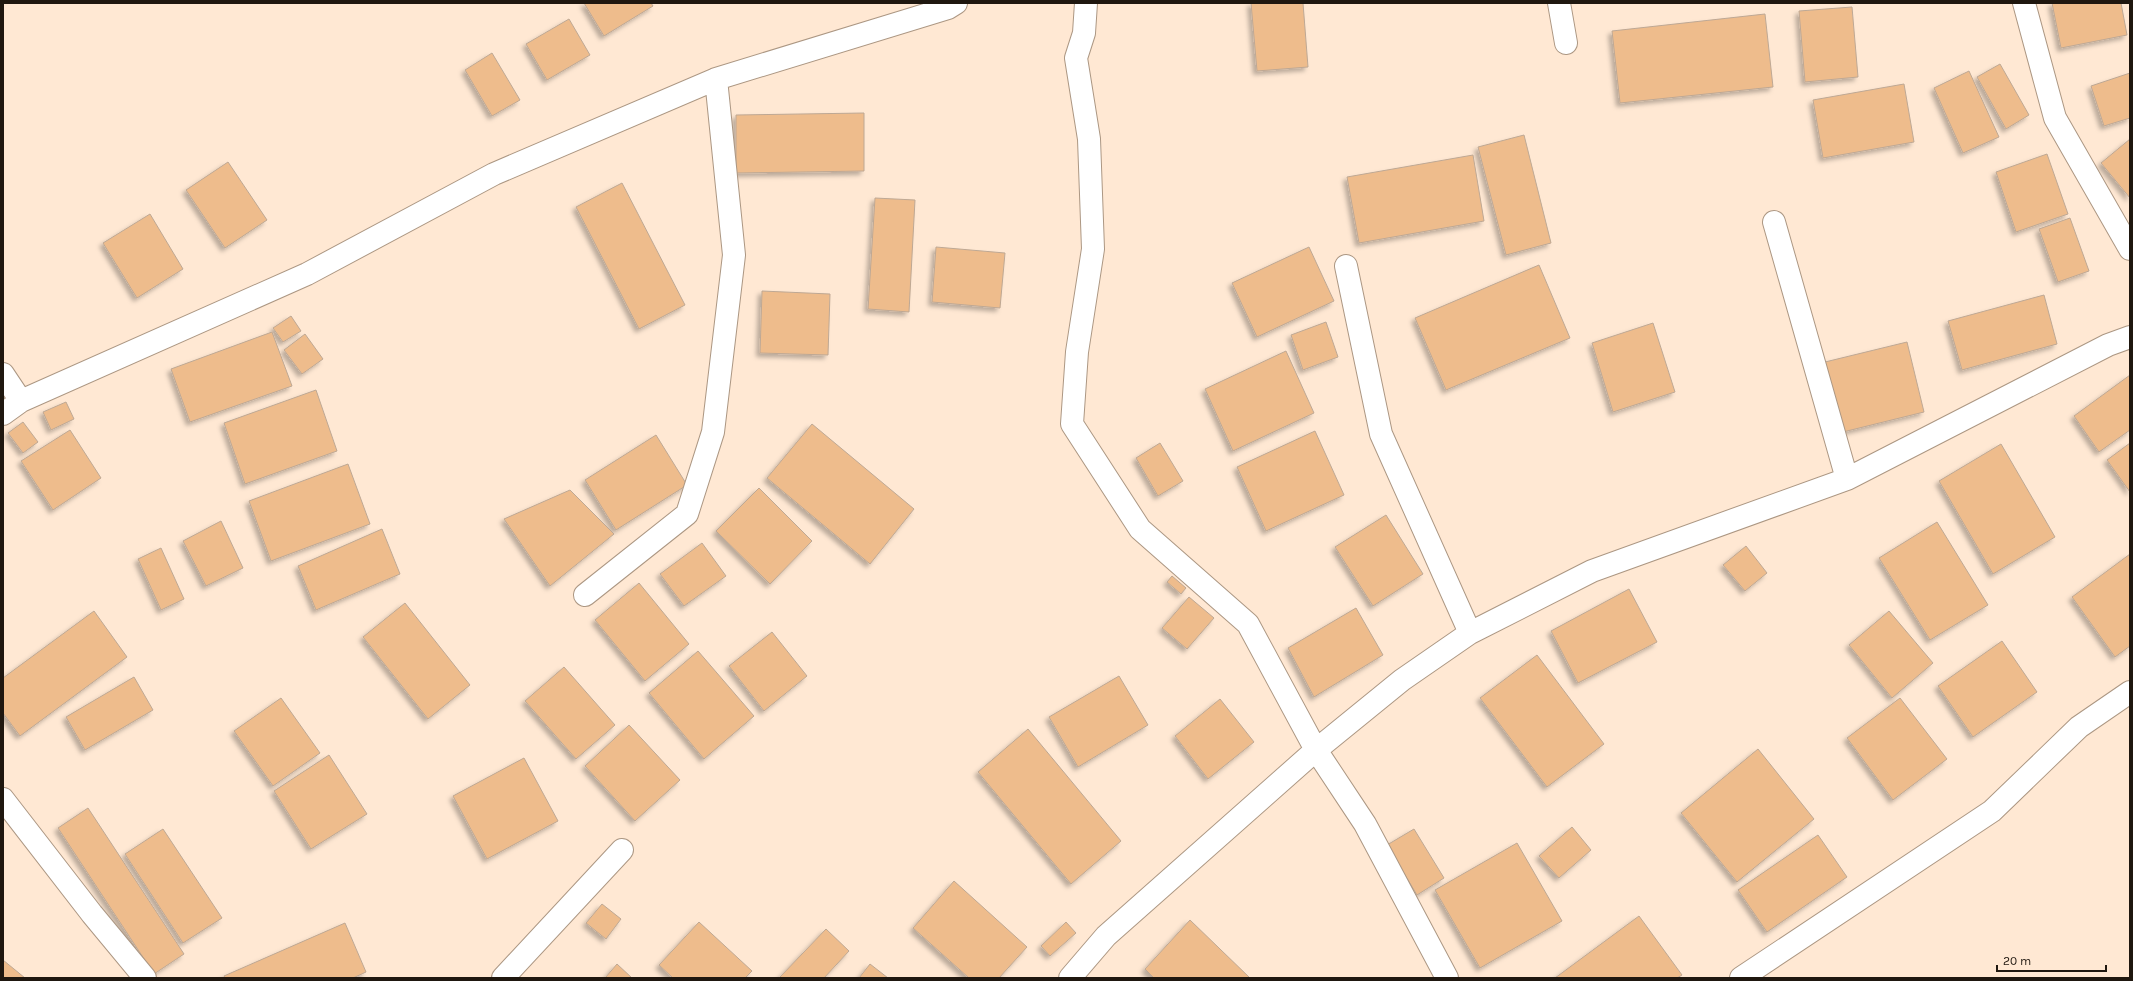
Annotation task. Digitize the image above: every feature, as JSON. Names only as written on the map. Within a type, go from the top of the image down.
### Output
[{"type":"street","points":[[3,414],[21,401],[307,274],[494,174],[716,79],[948,8],[956,3]]},
{"type":"street","points":[[1086,3],[1084,33],[1076,58],[1089,139],[1094,249],[1077,352],[1072,424],[1140,529],[1248,624],[1316,750],[1365,824],[1447,978]]},
{"type":"street","points":[[1559,3],[1566,43]]},
{"type":"street","points":[[2024,3],[2055,118],[2130,250]]},
{"type":"street","points":[[585,595],[687,514],[713,432],[734,255],[716,79]]},
{"type":"street","points":[[1774,222],[1847,479]]},
{"type":"street","points":[[1346,266],[1381,434],[1470,633]]},
{"type":"street","points":[[1070,978],[1106,936],[1316,750],[1402,680],[1470,633],[1592,571],[1847,479],[2108,345],[2130,337]]},
{"type":"street","points":[[3,374],[21,401]]},
{"type":"street","points":[[1741,978],[1992,811],[2079,727],[2130,692]]},
{"type":"street","points":[[3,799],[92,914],[145,978]]},
{"type":"street","points":[[503,978],[622,850]]},
{"type":"building","points":[[584,3],[651,3],[653,6],[604,36]]},
{"type":"building","points":[[1251,3],[1303,3],[1308,67],[1257,71]]},
{"type":"building","points":[[2052,3],[2121,3],[2127,35],[2061,48]]},
{"type":"building","points":[[1852,7],[1858,77],[1805,82],[1799,11]]},
{"type":"building","points":[[1765,14],[1773,87],[1620,103],[1612,31]]},
{"type":"building","points":[[569,19],[590,55],[547,80],[526,44]]},
{"type":"building","points":[[492,53],[520,100],[492,116],[465,70]]},
{"type":"building","points":[[2000,64],[2029,115],[2006,129],[1977,77]]},
{"type":"building","points":[[1969,71],[1999,137],[1963,153],[1934,88]]},
{"type":"building","points":[[2130,73],[2130,118],[2104,126],[2091,86]]},
{"type":"building","points":[[1904,84],[1914,142],[1823,158],[1813,100]]},
{"type":"building","points":[[864,113],[864,171],[736,173],[736,115]]},
{"type":"building","points":[[1524,135],[1551,243],[1506,255],[1478,147]]},
{"type":"building","points":[[2130,139],[2130,198],[2101,163]]},
{"type":"building","points":[[2047,154],[2068,214],[2016,232],[1996,172]]},
{"type":"building","points":[[1473,155],[1484,221],[1359,243],[1347,177]]},
{"type":"building","points":[[228,162],[267,220],[225,248],[186,190]]},
{"type":"building","points":[[622,183],[685,305],[639,329],[576,207]]},
{"type":"building","points":[[875,198],[915,200],[909,312],[868,309]]},
{"type":"building","points":[[150,214],[183,269],[137,298],[103,243]]},
{"type":"building","points":[[2070,218],[2089,271],[2058,282],[2039,229]]},
{"type":"building","points":[[936,247],[1005,253],[1000,308],[932,302]]},
{"type":"building","points":[[1309,247],[1334,301],[1257,337],[1232,283]]},
{"type":"building","points":[[1539,265],[1570,338],[1446,390],[1415,318]]},
{"type":"building","points":[[762,291],[830,294],[828,355],[760,353]]},
{"type":"building","points":[[2044,295],[2057,344],[1962,370],[1948,321]]},
{"type":"building","points":[[291,316],[301,331],[283,342],[273,328]]},
{"type":"building","points":[[1326,322],[1338,357],[1303,370],[1291,335]]},
{"type":"building","points":[[1653,323],[1675,392],[1613,412],[1592,343]]},
{"type":"building","points":[[272,332],[292,386],[190,422],[171,369]]},
{"type":"building","points":[[305,334],[323,359],[302,374],[284,350]]},
{"type":"building","points":[[1907,342],[1924,412],[1843,432],[1825,362]]},
{"type":"building","points":[[1286,351],[1314,413],[1233,451],[1205,389]]},
{"type":"building","points":[[2130,375],[2130,430],[2099,452],[2074,416]]},
{"type":"building","points":[[316,390],[337,451],[245,484],[224,423]]},
{"type":"building","points":[[66,402],[74,419],[51,430],[43,412]]},
{"type":"building","points":[[23,422],[38,442],[23,453],[8,433]]},
{"type":"building","points":[[812,424],[914,509],[870,564],[767,478]]},
{"type":"building","points":[[70,430],[101,478],[53,510],[21,461]]},
{"type":"building","points":[[1315,431],[1344,495],[1266,531],[1237,467]]},
{"type":"building","points":[[656,435],[687,485],[616,530],[585,480]]},
{"type":"building","points":[[1160,443],[1183,481],[1158,496],[1136,458]]},
{"type":"building","points":[[2130,443],[2130,492],[2107,460]]},
{"type":"building","points":[[2001,444],[2055,537],[1993,574],[1939,481]]},
{"type":"building","points":[[348,464],[370,524],[271,561],[249,501]]},
{"type":"building","points":[[759,488],[812,541],[770,584],[716,531]]},
{"type":"building","points":[[570,490],[614,534],[550,586],[504,519]]},
{"type":"building","points":[[1386,515],[1423,574],[1373,606],[1335,547]]},
{"type":"building","points":[[221,521],[243,568],[206,586],[183,541]]},
{"type":"building","points":[[1937,522],[1988,605],[1930,640],[1879,558]]},
{"type":"building","points":[[382,529],[400,574],[316,610],[298,566]]},
{"type":"building","points":[[702,543],[726,576],[684,606],[660,574]]},
{"type":"building","points":[[1746,546],[1767,573],[1745,591],[1723,565]]},
{"type":"building","points":[[161,548],[184,599],[161,610],[138,559]]},
{"type":"building","points":[[2130,554],[2130,646],[2115,657],[2072,597]]},
{"type":"building","points":[[1172,576],[1186,588],[1181,594],[1167,582]]},
{"type":"building","points":[[639,583],[689,644],[645,681],[595,620]]},
{"type":"building","points":[[1629,589],[1657,642],[1578,683],[1551,631]]},
{"type":"building","points":[[1189,597],[1214,618],[1187,649],[1162,628]]},
{"type":"building","points":[[405,603],[470,685],[428,719],[363,637]]},
{"type":"building","points":[[1356,608],[1383,655],[1314,697],[1288,648]]},
{"type":"building","points":[[94,611],[127,657],[20,736],[3,713],[3,678]]},
{"type":"building","points":[[1889,611],[1933,663],[1892,698],[1849,645]]},
{"type":"building","points":[[772,632],[807,676],[764,711],[729,666]]},
{"type":"building","points":[[2002,641],[2037,692],[1973,737],[1938,686]]},
{"type":"building","points":[[698,651],[754,716],[704,759],[649,693]]},
{"type":"building","points":[[1537,655],[1604,744],[1547,787],[1480,698]]},
{"type":"building","points":[[564,667],[615,725],[576,759],[525,701]]},
{"type":"building","points":[[1119,676],[1148,725],[1078,767],[1049,717]]},
{"type":"building","points":[[134,677],[153,710],[85,750],[66,717]]},
{"type":"building","points":[[281,698],[320,753],[273,786],[234,731]]},
{"type":"building","points":[[1900,698],[1947,759],[1893,800],[1847,738]]},
{"type":"building","points":[[1220,699],[1254,742],[1208,779],[1175,736]]},
{"type":"building","points":[[629,725],[680,780],[635,821],[585,766]]},
{"type":"building","points":[[1028,729],[1121,841],[1071,884],[978,772]]},
{"type":"building","points":[[1758,749],[1814,819],[1737,882],[1681,813]]},
{"type":"building","points":[[329,755],[367,814],[311,849],[274,791]]},
{"type":"building","points":[[524,758],[558,821],[487,859],[453,796]]},
{"type":"building","points":[[88,808],[184,954],[154,974],[58,828]]},
{"type":"building","points":[[1572,827],[1591,850],[1559,878],[1539,856]]},
{"type":"building","points":[[163,829],[222,918],[183,943],[125,854]]},
{"type":"building","points":[[1414,829],[1444,878],[1417,895],[1387,845]]},
{"type":"building","points":[[1818,835],[1847,877],[1767,932],[1738,890]]},
{"type":"building","points":[[1517,843],[1562,921],[1480,968],[1435,890]]},
{"type":"building","points":[[954,881],[1027,947],[999,978],[969,978],[913,928]]},
{"type":"building","points":[[602,904],[621,919],[606,939],[586,923]]},
{"type":"building","points":[[1639,916],[1682,975],[1677,978],[1555,978]]},
{"type":"building","points":[[1190,920],[1250,978],[1154,978],[1145,969]]},
{"type":"building","points":[[699,922],[752,971],[745,978],[673,978],[659,965]]},
{"type":"building","points":[[1066,922],[1076,933],[1050,956],[1041,946]]},
{"type":"building","points":[[345,923],[366,972],[353,978],[225,978],[224,976]]},
{"type":"building","points":[[826,929],[849,951],[824,978],[779,978]]},
{"type":"building","points":[[3,960],[25,978],[3,978]]},
{"type":"building","points":[[617,964],[632,978],[605,978]]},
{"type":"building","points":[[870,964],[888,978],[859,978]]}]
